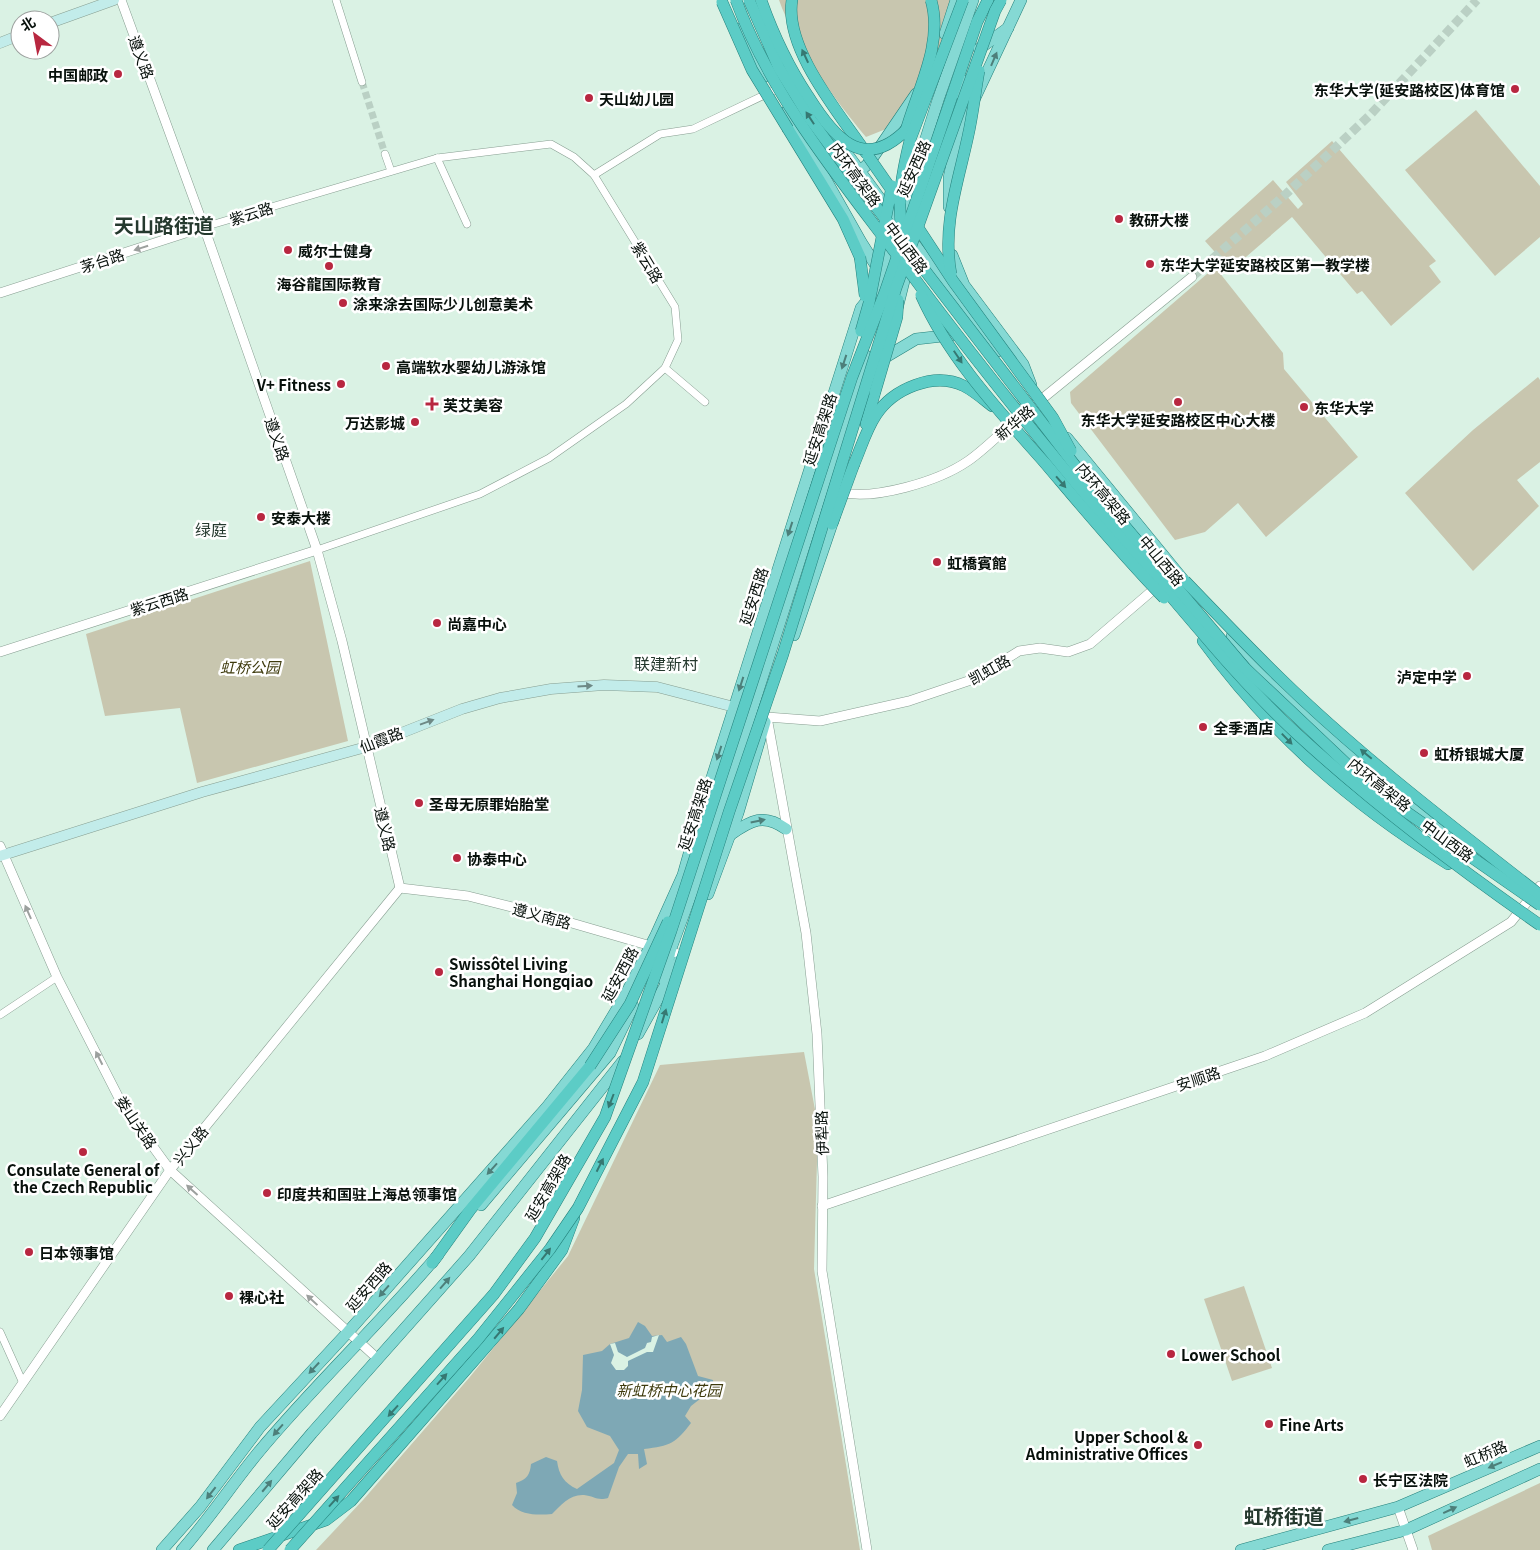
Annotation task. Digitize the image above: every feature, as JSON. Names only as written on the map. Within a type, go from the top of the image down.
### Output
[{"type":"highway","points":[[722,0],[752,70],[821,182],[860,257],[865,290],[861,331]]},
{"type":"highway","name":"内环高架路","points":[[736,0],[769,72],[801,123],[950,326],[1095,506],[1240,677],[1295,732],[1363,791],[1482,885],[1540,925]]},
{"type":"highway","name":"内环高架路","points":[[749,0],[755,19],[779,68],[811,120],[1090,485],[1244,668],[1372,788],[1540,905]]},
{"type":"highway","points":[[761,0],[791,71],[875,202],[893,251],[898,285],[897,317],[854,464],[783,654]]},
{"type":"highway","points":[[792,0],[790,11],[793,26],[814,75],[953,281],[1053,418],[1090,485]]},
{"type":"highway","points":[[852,377],[861,331],[869,304],[893,179],[907,125],[931,54],[933,37],[931,0]]},
{"type":"highway","points":[[963,0],[910,140],[899,190],[899,217],[909,261],[919,291],[935,322],[968,372],[1004,417],[1140,574],[1240,677]]},
{"type":"highway","name":"延安高架路","points":[[268,1550],[488,1302],[535,1238],[605,1117],[623,1072],[688,880],[852,377],[885,292],[977,22],[988,0]]},
{"type":"highway","name":"延安高架路","points":[[290,1550],[478,1339],[550,1249],[578,1208],[643,1082],[728,812],[783,654],[896,288],[981,46],[1000,0]]},
{"type":"highway","points":[[953,281],[947,244],[950,212],[968,136],[981,46]]},
{"type":"highway","points":[[828,127],[851,145],[869,149],[876,148],[898,138],[913,122],[924,103]]},
{"type":"highway","points":[[854,464],[877,414],[888,403],[916,384],[934,381],[962,385],[1004,417]]},
{"type":"highway","points":[[1185,581],[1281,679],[1327,721],[1407,789],[1538,893]]},
{"type":"highway","points":[[1161,583],[1234,682],[1289,742],[1349,797],[1399,834],[1482,885]]},
{"type":"highway","points":[[432,1263],[470,1210],[590,1066],[630,1004],[688,880]]},
{"type":"highway","points":[[239,1550],[306,1528],[337,1513],[360,1491],[519,1309],[562,1250],[578,1208]]},
{"type":"main road","points":[[60,19],[114,0]]},
{"type":"main road","name":"中山西路","points":[[726,0],[741,34],[775,90],[906,272],[1161,583],[1259,692],[1312,747],[1405,827],[1520,912],[1540,930]]},
{"type":"main road","name":"中山西路","points":[[761,0],[792,71],[836,139],[1038,403],[1185,581]]},
{"type":"main road","name":"延安西路","points":[[901,226],[906,171],[938,53],[956,0]]},
{"type":"main road","name":"延安西路","points":[[948,25],[973,0]]},
{"type":"main road","name":"延安西路","points":[[162,1550],[211,1492],[260,1427],[348,1332],[547,1107],[593,1050],[626,994],[661,948],[734,707],[861,308],[883,281],[897,257],[904,208],[938,100],[973,0]]},
{"type":"main road","points":[[1021,0],[958,135],[950,178],[948,225],[954,263],[964,285],[1023,364],[1038,403]]},
{"type":"main road","points":[[981,46],[1009,27]]},
{"type":"main road","name":"延安西路","points":[[182,1550],[257,1454],[432,1263],[610,1054],[661,948],[749,710],[822,487],[883,281],[888,247],[909,214],[940,147],[955,105],[981,46]]},
{"type":"main road","points":[[860,171],[869,163],[921,87],[938,53]]},
{"type":"main road","points":[[775,90],[883,281]]},
{"type":"main road","points":[[938,100],[955,105],[958,135]]},
{"type":"main road","points":[[213,1550],[469,1256],[621,1066],[692,936],[730,835],[767,717],[842,493],[884,358],[940,147]]},
{"type":"main road","points":[[884,358],[916,339],[956,335]]},
{"type":"main road","name":"仙霞路","points":[[1,852],[202,792],[366,747],[462,709],[500,698],[551,689],[604,685],[656,687],[749,710],[767,717]]},
{"type":"main road","points":[[730,835],[743,826],[760,819],[776,821],[786,829]]},
{"type":"main road","points":[[660,994],[661,948]]},
{"type":"main road","name":"虹桥路","points":[[1241,1550],[1398,1507],[1540,1446]]},
{"type":"main road","points":[[1328,1550],[1406,1530],[1540,1469]]},
{"type":"street","name":"遵义路","points":[[121,0],[204,227],[317,550],[333,603],[400,888]]},
{"type":"street","points":[[336,0],[362,82]]},
{"type":"street","points":[[594,174],[660,134],[693,130],[775,90]]},
{"type":"street","name":"紫云路","points":[[204,227],[437,158],[551,144],[574,157],[594,174],[675,307],[678,340],[665,368],[626,404],[549,458],[489,490],[317,550]]},
{"type":"street","points":[[385,154],[391,171]]},
{"type":"street","points":[[437,158],[467,224]]},
{"type":"street","name":"茅台路","points":[[0,294],[204,227]]},
{"type":"street","name":"新华路","points":[[805,483],[842,493],[863,495],[884,492],[946,473],[968,461],[1022,414],[1192,277]]},
{"type":"street","points":[[665,368],[705,402]]},
{"type":"street","name":"紫云西路","points":[[0,652],[317,550]]},
{"type":"street","name":"凯虹路","points":[[767,717],[820,721],[909,701],[974,679],[1019,651],[1040,648],[1068,652],[1090,644],[1161,583]]},
{"type":"street","name":"伊犁路","points":[[767,717],[806,933],[817,1034],[822,1271],[867,1550]]},
{"type":"street","name":"娄山关路","points":[[1,852],[57,977],[122,1104],[170,1170],[378,1359]]},
{"type":"street","name":"遵义南路","points":[[400,888],[468,896],[682,955]]},
{"type":"street","name":"兴义路","points":[[0,1416],[170,1170],[400,888]]},
{"type":"street","name":"安顺路","points":[[822,1206],[850,1198],[1301,1042],[1365,1013],[1485,940],[1520,912],[1538,893]]},
{"type":"street","points":[[0,1015],[57,977]]},
{"type":"street","points":[[0,1332],[23,1383]]},
{"type":"street","points":[[1398,1507],[1413,1550]]},
{"type":"green space","points":[[779,0],[963,0],[953,33],[901,123],[866,137],[817,72],[795,35]]},
{"type":"green space","points":[[1476,110],[1540,186],[1540,237],[1495,276],[1405,170]]},
{"type":"green space","points":[[1332,141],[1436,261],[1429,266],[1441,282],[1391,326],[1362,291],[1357,294],[1292,217],[1231,270],[1205,241],[1273,180],[1298,209],[1303,204],[1286,182]]},
{"type":"green space","points":[[1215,267],[1283,353],[1284,369],[1358,457],[1266,537],[1238,503],[1205,532],[1175,540],[1071,403],[1070,392]]},
{"type":"green space","points":[[1538,377],[1540,380],[1540,462],[1517,480],[1539,506],[1473,571],[1405,493],[1473,430]]},
{"type":"green space","name":"虹桥公园","points":[[310,561],[348,741],[197,783],[180,708],[105,716],[86,634]]},
{"type":"green space","name":"新虹桥中心花园","points":[[804,1052],[818,1125],[814,1269],[860,1550],[316,1550],[363,1500],[469,1378],[568,1256],[660,1065]]},
{"type":"green space","points":[[1244,1286],[1272,1368],[1232,1381],[1204,1299]]},
{"type":"green space","points":[[1540,1483],[1540,1550],[1432,1550],[1428,1536]]},
{"type":"water","points":[[638,1322],[645,1326],[652,1336],[662,1335],[667,1342],[681,1337],[686,1344],[698,1376],[713,1380],[714,1388],[691,1406],[685,1416],[691,1423],[681,1435],[666,1445],[644,1449],[647,1464],[639,1469],[638,1454],[628,1454],[619,1467],[608,1498],[598,1499],[584,1495],[574,1496],[552,1514],[531,1514],[516,1509],[512,1505],[517,1493],[516,1483],[527,1476],[531,1464],[546,1457],[557,1461],[563,1478],[577,1489],[614,1463],[619,1450],[610,1436],[587,1427],[578,1411],[582,1390],[583,1355],[602,1351],[610,1344],[629,1338]]},
{"type":"pier","points":[[659,1335],[653,1352],[647,1352],[628,1361],[628,1366],[624,1370],[616,1370],[611,1363],[614,1355],[610,1344],[615,1343],[618,1352],[627,1357],[645,1348],[647,1343],[651,1342],[652,1337]]},
{"type":"tunnel","points":[[1192,277],[1287,193],[1370,115],[1477,0]]},
{"type":"tunnel","points":[[362,82],[385,154]]},
{"type":"place","name":"中国邮政","points":[[118,74]]},
{"type":"place","name":"东华大学(延安路校区)体育馆","points":[[1515,89]]},
{"type":"place","name":"天山幼儿园","points":[[589,98]]},
{"type":"place","name":"教研大楼","points":[[1119,219]]},
{"type":"place","name":"威尔士健身","points":[[288,250]]},
{"type":"place","name":"东华大学延安路校区第一教学楼","points":[[1150,264]]},
{"type":"place","name":"海谷龍国际教育","points":[[329,266]]},
{"type":"place","name":"涂来涂去国际少儿创意美术","points":[[343,303]]},
{"type":"place","name":"高端软水婴幼儿游泳馆","points":[[386,366]]},
{"type":"place","name":"V+ Fitness","points":[[341,384]]},
{"type":"place","name":"东华大学延安路校区中心大楼","points":[[1178,402]]},
{"type":"place","name":"芙艾美容","points":[[432,404]]},
{"type":"place","name":"东华大学","points":[[1304,407]]},
{"type":"place","name":"万达影城","points":[[415,422]]},
{"type":"place","name":"安泰大楼","points":[[261,517]]},
{"type":"place","name":"虹橋賓館","points":[[937,562]]},
{"type":"place","name":"尚嘉中心","points":[[437,623]]},
{"type":"place","name":"泸定中学","points":[[1467,676]]},
{"type":"place","name":"全季酒店","points":[[1203,727]]},
{"type":"place","name":"虹桥银城大厦","points":[[1424,753]]},
{"type":"place","name":"圣母无原罪始胎堂","points":[[419,803]]},
{"type":"place","name":"协泰中心","points":[[457,858]]},
{"type":"place","name":"Swissôtel Living Shanghai Hongqiao","points":[[439,972]]},
{"type":"place","name":"Consulate General of the Czech Republic","points":[[83,1152]]},
{"type":"place","name":"印度共和国驻上海总领事馆","points":[[267,1193]]},
{"type":"place","name":"日本领事馆","points":[[29,1252]]},
{"type":"place","name":"裸心社","points":[[229,1296]]},
{"type":"place","name":"Lower School","points":[[1171,1354]]},
{"type":"place","name":"Fine Arts","points":[[1269,1424]]},
{"type":"place","name":"Upper School & Administrative Offices","points":[[1198,1445]]},
{"type":"place","name":"长宁区法院","points":[[1363,1479]]},
{"type":"district","name":"天山路街道","points":[[164,224]]},
{"type":"district","name":"绿庭","points":[[211,529]]},
{"type":"district","name":"联建新村","points":[[666,663]]},
{"type":"district","name":"虹桥街道","points":[[1284,1515]]}]
